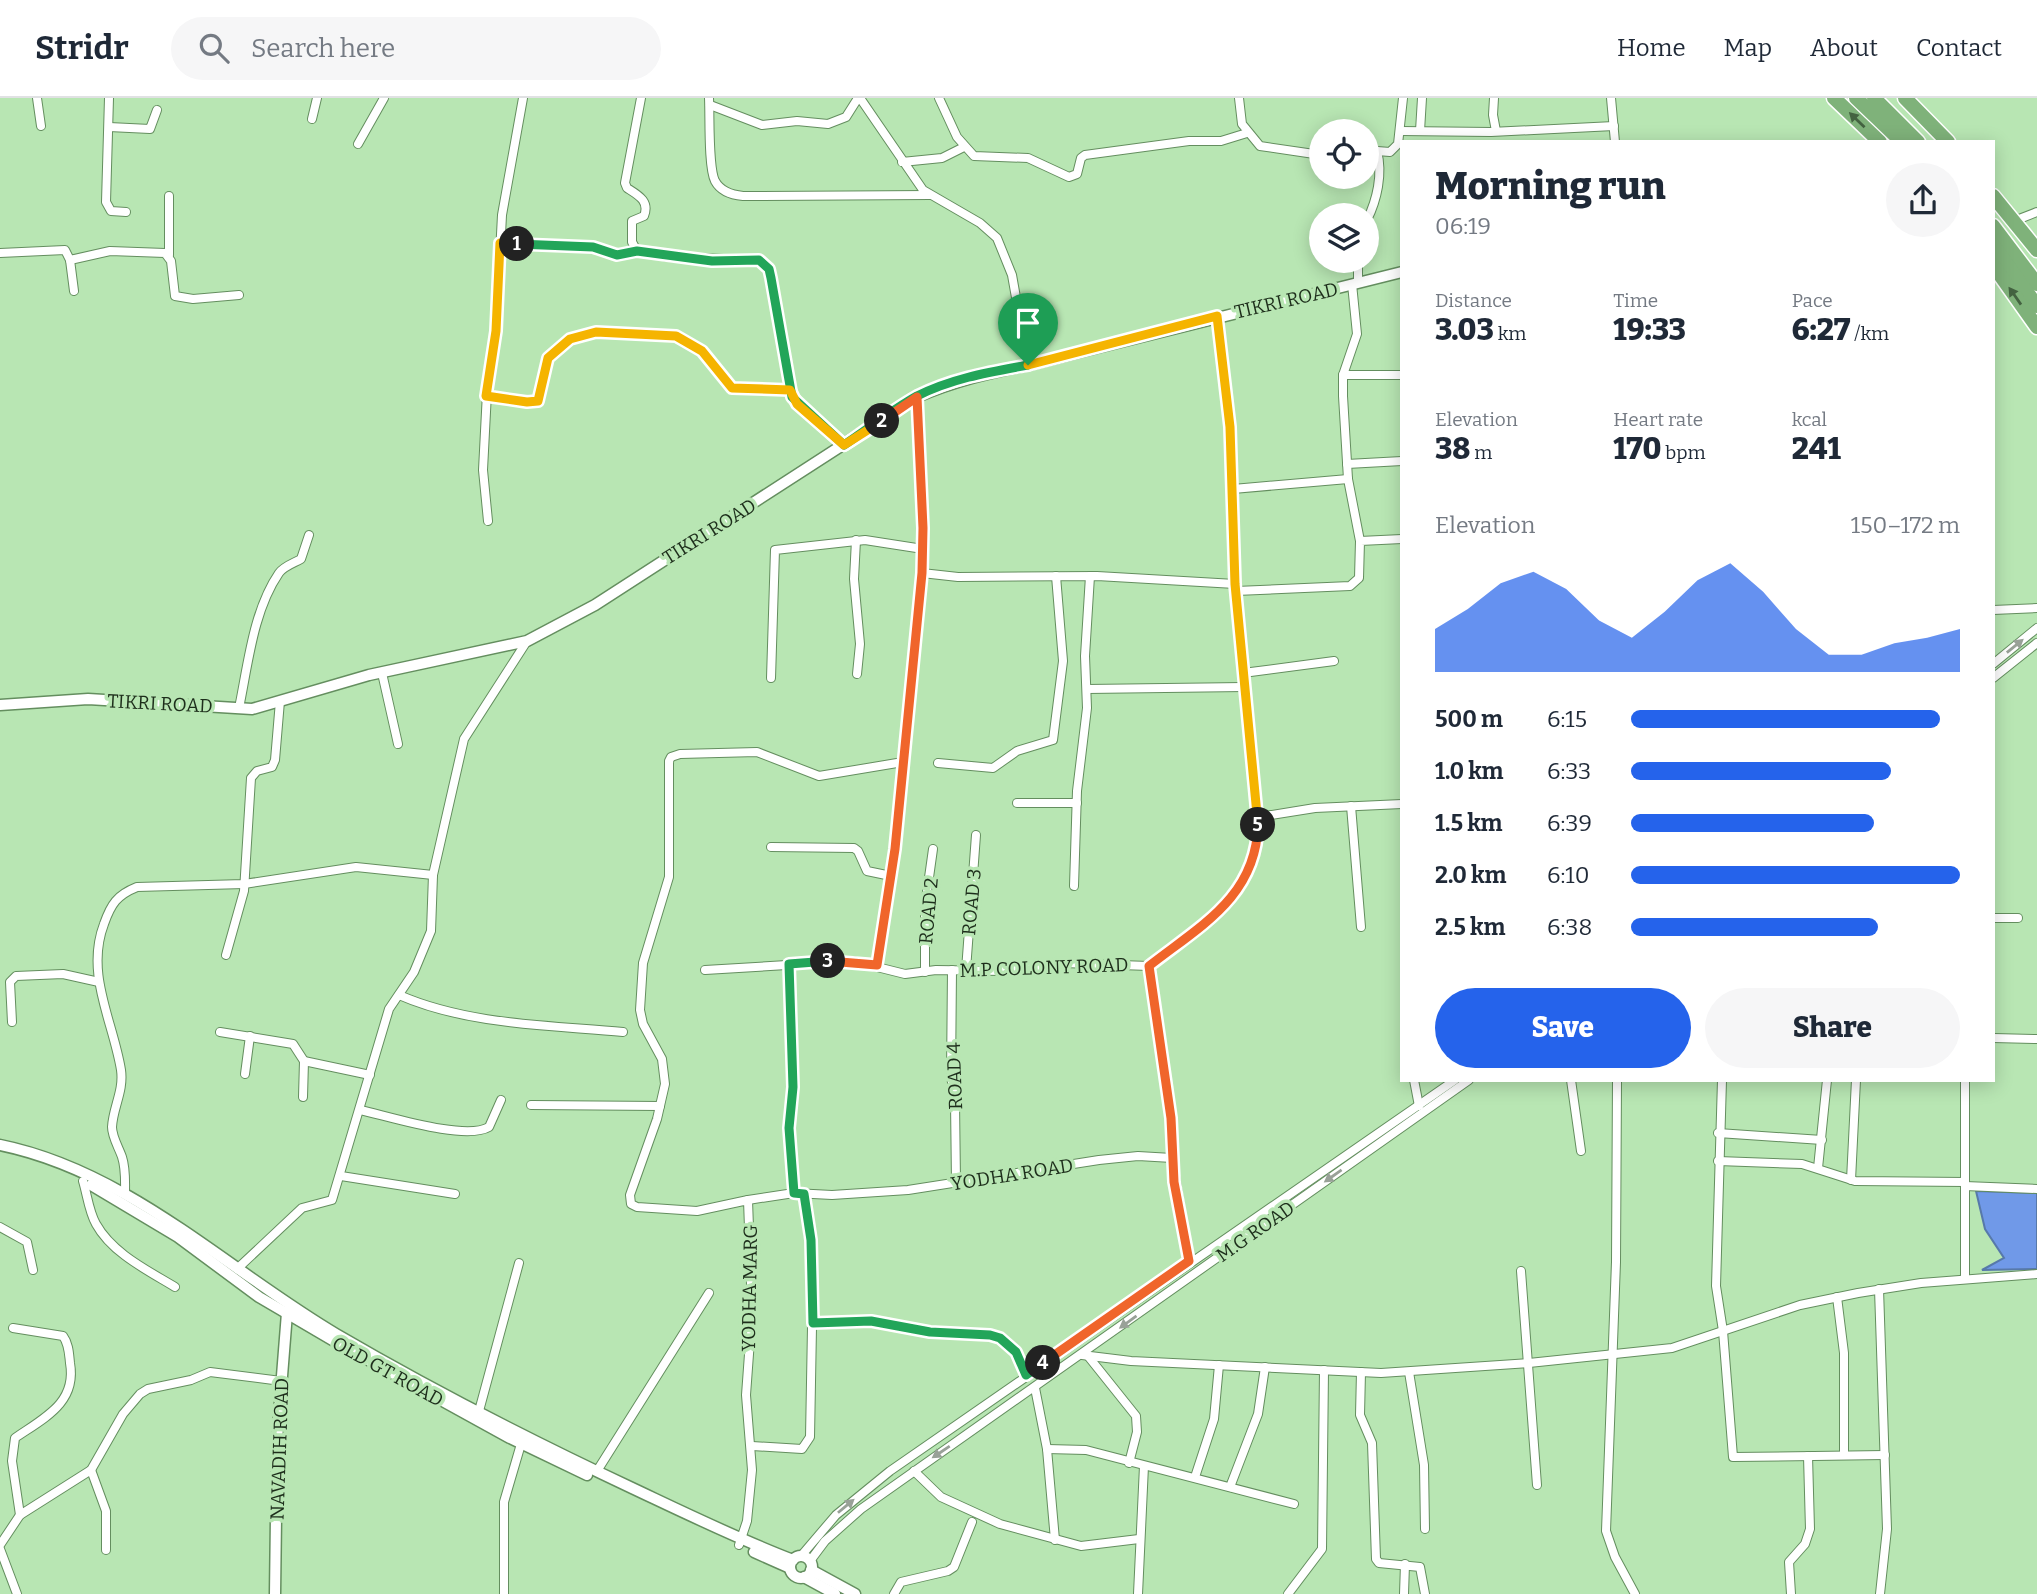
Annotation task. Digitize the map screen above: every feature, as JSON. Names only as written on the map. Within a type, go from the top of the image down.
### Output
[{"type":"highway","points":[[1834,98],[1878,140]]},
{"type":"highway","points":[[1856,98],[1900,140]]},
{"type":"highway","points":[[1874,98],[1916,140]]},
{"type":"highway","points":[[1905,98],[1946,140]]},
{"type":"highway","points":[[1995,198],[2037,250]]},
{"type":"highway","points":[[1995,229],[2037,284]]},
{"type":"highway","points":[[1995,248],[2037,306]]},
{"type":"highway","points":[[1995,268],[2037,327]]},
{"type":"main road","name":"TIKRI ROAD","points":[[0,705],[88,699],[252,709],[382,673],[527,641],[595,605],[917,397],[965,377],[1028,365],[1400,273]]},
{"type":"main road","name":"OLD GT ROAD","points":[[0,1145],[29,1151],[125,1194],[184,1230],[289,1309],[521,1444],[740,1542],[801,1565],[835,1594]]},
{"type":"main road","name":"OLD GT ROAD","points":[[0,1152],[26,1158],[83,1181],[178,1237],[259,1297],[289,1309],[479,1411],[740,1542]]},
{"type":"main road","name":"NAVADIH ROAD","points":[[275,1594],[277,1439],[289,1309]]},
{"type":"main road","points":[[801,1565],[855,1594]]},
{"type":"street","points":[[37,98],[41,126]]},
{"type":"street","points":[[109,98],[106,202],[111,211],[126,212]]},
{"type":"street","points":[[312,119],[317,98]]},
{"type":"street","points":[[358,144],[384,98]]},
{"type":"street","points":[[488,521],[483,470],[486,396],[496,331],[503,204],[523,98]]},
{"type":"street","points":[[637,251],[632,242],[632,221],[644,216],[646,208],[640,195],[626,188],[625,183],[642,98]]},
{"type":"street","points":[[930,195],[732,194],[715,180],[709,101],[762,125],[797,121],[828,124],[846,117],[859,98],[902,162],[930,195],[980,223],[997,238],[1012,275],[1028,365]]},
{"type":"street","points":[[939,98],[964,148],[980,159],[1028,158],[1069,177],[1077,174],[1081,158],[1085,155],[1189,141],[1222,141],[1247,134]]},
{"type":"street","points":[[1239,98],[1241,124],[1247,134],[1267,149],[1309,154]]},
{"type":"street","points":[[1379,151],[1396,149],[1402,98]]},
{"type":"street","points":[[1420,131],[1422,98]]},
{"type":"street","points":[[1494,98],[1496,131]]},
{"type":"street","points":[[1611,98],[1615,140]]},
{"type":"street","points":[[109,127],[150,129],[157,110]]},
{"type":"street","points":[[1400,131],[1496,131],[1614,126]]},
{"type":"street","points":[[902,162],[942,158],[964,148]]},
{"type":"street","points":[[169,196],[169,256],[176,296],[193,299],[239,295]]},
{"type":"street","points":[[2014,221],[2027,213],[2037,212]]},
{"type":"street","points":[[500,243],[593,247],[617,255],[637,251],[669,257],[759,260],[765,264],[771,278],[790,390],[797,404],[844,445]]},
{"type":"street","points":[[0,253],[62,249],[70,260],[74,291]]},
{"type":"street","points":[[70,260],[110,251],[169,256]]},
{"type":"street","points":[[922,573],[958,577],[1090,576],[1235,588],[1350,586],[1359,578],[1360,541],[1348,479],[1343,375],[1357,334],[1356,273]]},
{"type":"street","points":[[1149,966],[1202,925],[1243,883],[1256,849],[1259,817],[1235,588],[1230,427],[1217,316]]},
{"type":"street","points":[[486,396],[538,401],[548,358],[570,339],[596,332],[670,334],[702,351],[732,388],[790,390]]},
{"type":"street","points":[[1343,375],[1400,374]]},
{"type":"street","points":[[877,965],[891,876],[922,573],[917,397]]},
{"type":"street","points":[[1347,464],[1400,461]]},
{"type":"street","points":[[1233,489],[1348,479]]},
{"type":"street","points":[[239,708],[254,634],[271,589],[280,572],[301,559],[309,535]]},
{"type":"street","points":[[1360,541],[1400,539]]},
{"type":"street","points":[[771,678],[775,550],[856,540],[923,549]]},
{"type":"street","points":[[856,540],[853,579],[860,644],[857,674]]},
{"type":"street","points":[[938,763],[993,768],[1017,751],[1054,740],[1063,661],[1056,576]]},
{"type":"street","points":[[1074,886],[1077,803],[1087,689],[1085,656],[1090,576]]},
{"type":"street","points":[[1995,610],[2037,608]]},
{"type":"street","points":[[1995,662],[2037,628]]},
{"type":"street","points":[[237,1269],[302,1208],[332,1199],[389,1009],[414,971],[431,931],[433,875],[464,740],[527,641]]},
{"type":"street","points":[[1995,676],[2037,643]]},
{"type":"street","points":[[1243,673],[1334,660]]},
{"type":"street","points":[[382,673],[390,722],[398,744]]},
{"type":"street","points":[[1087,689],[1244,687]]},
{"type":"street","points":[[226,956],[244,884],[251,778],[257,771],[271,766],[275,760],[280,701]]},
{"type":"street","name":"YODHA MARG","points":[[740,1542],[751,1488],[752,1446],[746,1395],[752,1313],[748,1200],[697,1211],[637,1207],[631,1204],[630,1195],[660,1106],[666,1071],[643,1024],[640,1010],[643,963],[670,877],[668,770],[671,757],[693,752],[757,752],[819,776],[903,762]]},
{"type":"street","points":[[1017,803],[1077,803]]},
{"type":"street","points":[[1259,817],[1351,806],[1400,804]]},
{"type":"street","points":[[1351,806],[1361,927]]},
{"type":"street","name":"ROAD 3","points":[[966,970],[976,835]]},
{"type":"street","points":[[771,846],[853,848],[858,850],[867,871],[891,876]]},
{"type":"street","name":"ROAD 2","points":[[925,972],[925,906],[933,849]]},
{"type":"street","points":[[125,1194],[123,1160],[112,1131],[121,1100],[121,1071],[99,982],[98,940],[111,904],[122,893],[137,887],[244,884],[356,867],[433,875]]},
{"type":"street","points":[[1995,918],[2018,918]]},
{"type":"street","name":"M.P COLONY ROAD","points":[[705,970],[853,961],[877,965],[894,972],[1004,971],[1063,963],[1149,966],[1171,1118],[1172,1158]]},
{"type":"street","points":[[789,964],[793,1087],[789,1128],[794,1193]]},
{"type":"street","name":"ROAD 4","points":[[953,970],[951,1076],[955,1102],[956,1182]]},
{"type":"street","points":[[12,1022],[9,982],[16,976],[63,974],[99,982]]},
{"type":"street","points":[[399,995],[437,1010],[471,1017],[623,1032]]},
{"type":"street","points":[[220,1032],[293,1045],[303,1061],[303,1097]]},
{"type":"street","points":[[246,1074],[250,1036]]},
{"type":"street","points":[[1995,1038],[2037,1039]]},
{"type":"street","points":[[303,1061],[370,1075]]},
{"type":"street","points":[[1414,1082],[1419,1106]]},
{"type":"street","name":"M.G ROAD","points":[[801,1565],[822,1529],[856,1498],[1189,1261],[1452,1082]]},
{"type":"street","name":"M.G ROAD","points":[[801,1565],[842,1524],[914,1471],[1085,1355],[1466,1082]]},
{"type":"street","points":[[1571,1082],[1581,1151]]},
{"type":"street","points":[[1616,1082],[1617,1239],[1606,1531],[1615,1557],[1635,1594]]},
{"type":"street","points":[[1721,1082],[1718,1133],[1720,1227],[1716,1286],[1723,1331],[1733,1457],[1885,1455]]},
{"type":"street","points":[[1818,1168],[1827,1082]]},
{"type":"street","points":[[1851,1180],[1856,1082]]},
{"type":"street","points":[[1965,1082],[1965,1279]]},
{"type":"street","points":[[360,1110],[443,1128],[477,1131],[489,1127],[501,1100]]},
{"type":"street","points":[[531,1105],[660,1106]]},
{"type":"street","points":[[1718,1133],[1822,1140]]},
{"type":"street","name":"YODHA ROAD","points":[[748,1200],[794,1193],[901,1191],[1121,1157],[1172,1158]]},
{"type":"street","points":[[1172,1158],[1189,1261]]},
{"type":"street","points":[[1718,1161],[1802,1164],[1851,1180],[2037,1189]]},
{"type":"street","points":[[341,1176],[456,1194]]},
{"type":"street","points":[[83,1181],[94,1222],[106,1238],[138,1265],[174,1287]]},
{"type":"street","points":[[752,1446],[802,1449],[808,1442],[813,1323],[811,1240],[804,1194]]},
{"type":"street","points":[[0,1227],[27,1242],[33,1270]]},
{"type":"street","points":[[479,1411],[519,1264]]},
{"type":"street","points":[[1521,1270],[1537,1485]]},
{"type":"street","points":[[1085,1355],[1361,1372],[1409,1372],[1529,1363],[1672,1348],[1800,1305],[1879,1289],[2037,1273]]},
{"type":"street","points":[[1879,1289],[1887,1536],[1880,1594]]},
{"type":"street","points":[[597,1471],[709,1293]]},
{"type":"street","points":[[1837,1297],[1845,1361],[1844,1454]]},
{"type":"street","points":[[813,1323],[871,1321],[930,1332],[990,1335],[1000,1338],[1016,1352],[1026,1375]]},
{"type":"street","points":[[13,1328],[63,1336],[73,1377],[66,1397],[41,1422],[15,1438],[12,1461],[20,1515]]},
{"type":"street","points":[[1085,1355],[1136,1416],[1137,1432],[1129,1463]]},
{"type":"street","points":[[1195,1477],[1214,1419],[1219,1365]]},
{"type":"street","points":[[1230,1487],[1258,1414],[1265,1367]]},
{"type":"street","points":[[1288,1594],[1322,1549],[1324,1370]]},
{"type":"street","points":[[17,1594],[0,1547],[20,1515],[91,1470],[123,1414],[139,1394],[148,1389],[210,1372],[282,1381]]},
{"type":"street","points":[[1361,1372],[1360,1415],[1372,1443],[1376,1559],[1379,1563],[1420,1567],[1425,1594]]},
{"type":"street","points":[[1409,1372],[1424,1465],[1425,1529]]},
{"type":"street","points":[[1035,1388],[1047,1449],[1055,1540]]},
{"type":"street","points":[[504,1594],[504,1502],[521,1444]]},
{"type":"street","points":[[1047,1449],[1076,1448],[1294,1504]]},
{"type":"street","points":[[1791,1594],[1789,1562],[1805,1544],[1810,1529],[1808,1456]]},
{"type":"street","points":[[1138,1594],[1142,1573],[1139,1539],[1144,1466]]},
{"type":"street","points":[[91,1470],[106,1511],[106,1550]]},
{"type":"street","points":[[914,1471],[934,1493],[1000,1524],[1055,1540],[1088,1546],[1139,1539]]},
{"type":"street","points":[[894,1594],[901,1581],[940,1575],[954,1567],[972,1522]]},
{"type":"street","points":[[1404,1594],[1405,1564]]},
{"type":"water","points":[[1976,1191],[2037,1193],[2037,1269],[1982,1270],[2004,1258],[1985,1229]]},
{"type":"route","points":[[1028,365],[975,375],[939,387],[917,397],[883,420],[844,445],[792,397],[769,269],[759,260],[669,257],[637,251],[617,255],[593,247],[500,243],[496,331],[486,396],[538,401],[548,358],[575,336],[596,332],[670,334],[685,340],[702,351],[732,388],[790,390],[792,397],[797,404],[844,445],[917,397],[923,528],[922,573],[912,653],[895,849],[877,965],[853,961],[789,964],[793,1087],[789,1120],[791,1175],[794,1193],[804,1194],[811,1240],[813,1323],[871,1321],[930,1332],[990,1335],[1009,1344],[1016,1352],[1026,1375],[1189,1261],[1174,1182],[1171,1118],[1149,966],[1202,925],[1243,883],[1256,849],[1259,817],[1249,755],[1233,559],[1230,427],[1217,316],[1028,365]]}]
